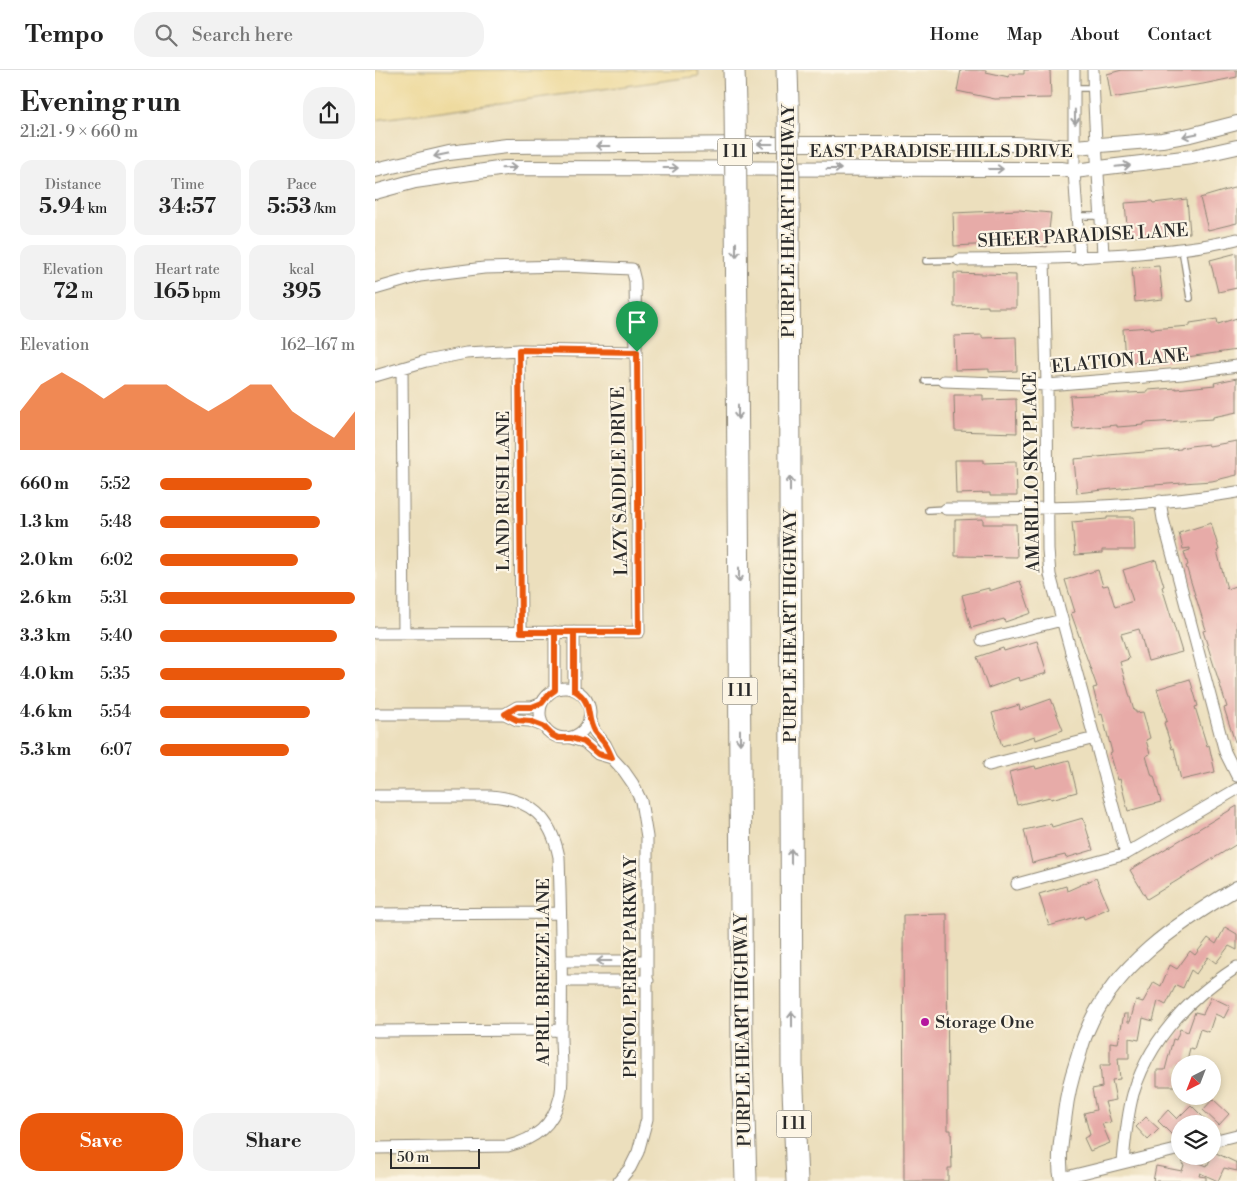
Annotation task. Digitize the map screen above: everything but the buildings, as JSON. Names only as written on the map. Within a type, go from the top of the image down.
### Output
[{"type":"highway","name":"PURPLE HEART HIGHWAY","points":[[734,70],[742,1051],[746,1181]]},
{"type":"highway","name":"PURPLE HEART HIGHWAY","points":[[787,70],[792,1067],[797,1181]]},
{"type":"highway","points":[[792,1067],[803,1181]]},
{"type":"street","points":[[1074,70],[1074,170],[1080,258]]},
{"type":"street","points":[[1093,70],[1094,120],[1103,256]]},
{"type":"street","name":"EAST PARADISE HILLS DRIVE","points":[[375,170],[449,153],[507,146],[1005,144],[1075,147],[1163,140],[1237,123]]},
{"type":"street","name":"EAST PARADISE HILLS DRIVE","points":[[375,192],[415,181],[505,168],[1074,170],[1097,169],[1192,157],[1237,147]]},
{"type":"street","name":"SHEER PARADISE LANE","points":[[959,260],[1080,258],[1182,249],[1237,239]]},
{"type":"street","name":"AMARILLO SKY PLACE","points":[[1044,259],[1050,575],[1127,854]]},
{"type":"street","name":"LAZY SADDLE DRIVE","points":[[375,289],[420,276],[484,268],[556,266],[632,269],[635,281],[637,352],[639,632],[574,632]]},
{"type":"street","points":[[375,376],[426,361],[465,353],[519,350],[637,352]]},
{"type":"street","name":"LAND RUSH LANE","points":[[519,350],[521,632]]},
{"type":"street","name":"ELATION LANE","points":[[945,381],[1047,385],[1182,374],[1237,366]]},
{"type":"street","points":[[402,368],[404,633]]},
{"type":"street","points":[[946,509],[1048,509],[1160,501],[1237,492]]},
{"type":"street","points":[[1160,501],[1163,519],[1225,752],[1237,776]]},
{"type":"street","points":[[983,640],[1062,620]]},
{"type":"street","points":[[555,632],[555,690]]},
{"type":"street","points":[[375,633],[574,632],[574,690]]},
{"type":"street","points":[[375,714],[505,714],[517,720],[530,721],[543,726],[558,738],[571,738],[582,732],[589,718],[588,703],[574,690],[565,688],[555,690],[542,703],[539,714],[543,726]]},
{"type":"street","points":[[505,714],[517,707],[532,707],[542,703]]},
{"type":"street","name":"PISTOL PERRY PARKWAY","points":[[589,718],[595,732],[605,744],[612,758],[633,784],[641,801],[647,837],[647,1119],[639,1152],[630,1168],[618,1180]]},
{"type":"street","name":"PISTOL PERRY PARKWAY","points":[[571,738],[584,742],[598,754],[612,758]]},
{"type":"street","points":[[989,765],[1095,738]]},
{"type":"street","points":[[1017,884],[1127,854],[1237,789]]},
{"type":"street","name":"APRIL BREEZE LANE","points":[[375,796],[507,797],[535,810],[543,818],[556,842],[559,856],[562,980],[561,1096],[555,1112],[546,1126],[525,1142],[508,1146],[375,1148]]},
{"type":"street","points":[[1171,1151],[1123,1162],[1062,1180],[1060,1154],[1067,1092],[1086,1032],[1113,987],[1159,940],[1179,924],[1237,888]]},
{"type":"street","points":[[375,914],[561,913]]},
{"type":"street","points":[[561,961],[647,961]]},
{"type":"street","points":[[1123,1162],[1133,1096],[1152,1050],[1168,1026],[1188,1004],[1201,992],[1237,967]]},
{"type":"street","points":[[562,980],[647,981]]},
{"type":"street","points":[[375,1031],[561,1030]]},
{"type":"street","points":[[1221,1139],[1237,1135]]},
{"type":"lane","points":[[1074,88],[1093,88]]},
{"type":"lane","points":[[1078,216],[1100,216]]},
{"type":"lane","points":[[1182,249],[1190,298]]},
{"type":"lane","points":[[926,261],[959,260]]},
{"type":"lane","points":[[925,382],[945,381]]},
{"type":"lane","points":[[928,510],[946,509]]},
{"type":"sand","points":[[375,70],[698,70],[699,76],[375,120]]},
{"type":"place","name":"Storage One","points":[[925,1022]]},
{"type":"route","points":[[637,352],[519,350],[521,632],[555,632],[574,632],[574,690],[588,703],[590,709],[589,718],[595,732],[605,744],[612,758],[598,754],[584,742],[571,738],[558,738],[543,726],[530,721],[517,720],[505,714],[517,707],[532,707],[542,703],[555,690],[555,632],[574,632],[639,632],[637,352]]}]
